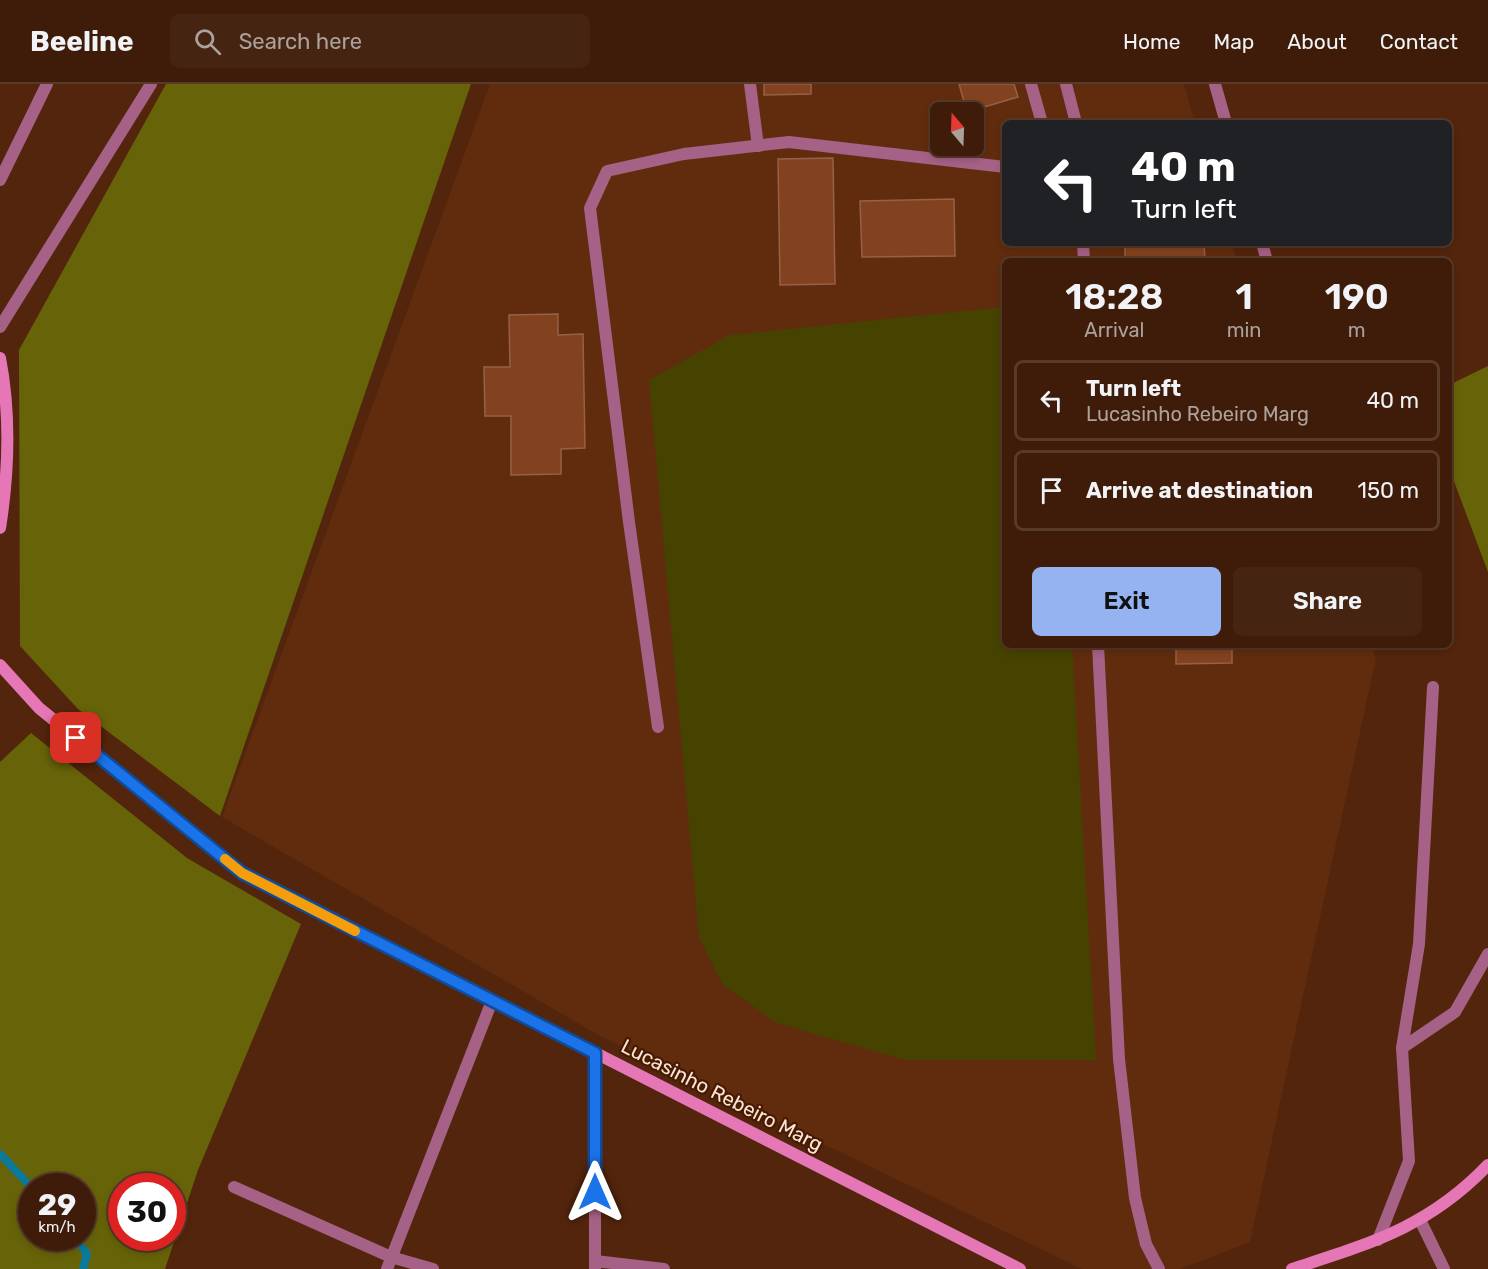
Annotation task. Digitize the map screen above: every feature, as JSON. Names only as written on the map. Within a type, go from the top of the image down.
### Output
[{"type":"street","points":[[0,180],[47,84]]},
{"type":"street","points":[[0,327],[151,84]]},
{"type":"street","points":[[750,84],[758,146]]},
{"type":"street","points":[[1031,84],[1041,120]]},
{"type":"street","points":[[1066,84],[1075,120]]},
{"type":"street","points":[[1215,84],[1225,120]]},
{"type":"street","points":[[658,727],[629,522],[590,208],[607,171],[684,154],[789,142],[1002,167]]},
{"type":"street","points":[[0,358],[7,394],[7,482],[0,528]]},
{"type":"street","points":[[1098,648],[1119,1059],[1134,1198],[1146,1244],[1159,1269]]},
{"type":"street","name":"Lucasinho Rebeiro Marg","points":[[0,665],[39,708],[242,873],[1020,1269]]},
{"type":"street","points":[[1378,1240],[1409,1161],[1402,1048],[1419,944],[1433,687]]},
{"type":"street","points":[[1402,1048],[1455,1012],[1488,954]]},
{"type":"street","points":[[389,1263],[492,1001]]},
{"type":"street","points":[[595,1053],[595,1265],[664,1269]]},
{"type":"street","points":[[1292,1269],[1378,1240],[1420,1220],[1468,1186],[1488,1165]]},
{"type":"street","points":[[234,1187],[389,1263],[433,1269]]},
{"type":"street","points":[[1420,1220],[1444,1269]]},
{"type":"shaded area","points":[[166,84],[471,84],[220,816],[78,709],[20,646],[19,350]]},
{"type":"shaded area","points":[[490,84],[1184,84],[1194,120],[1002,120],[1002,246],[1232,246],[1236,258],[1002,258],[1002,648],[1372,648],[1376,658],[1250,1242],[1180,1269],[1082,1269],[602,1037],[222,817]]},
{"type":"shaded area","points":[[1002,307],[1002,648],[1072,648],[1096,1060],[905,1060],[777,1023],[723,985],[699,937],[649,380],[730,335]]},
{"type":"shaded area","points":[[1488,366],[1488,572],[1452,476],[1452,384]]},
{"type":"shaded area","points":[[31,733],[187,858],[301,924],[198,1170],[186,1206],[186,1173],[108,1173],[108,1251],[171,1251],[165,1269],[0,1269],[0,762]]},
{"type":"building","points":[[764,84],[811,84],[811,94],[764,95]]},
{"type":"building","points":[[959,84],[1014,84],[1018,97],[984,107],[984,102],[964,102]]},
{"type":"building","points":[[833,158],[835,284],[780,285],[778,159]]},
{"type":"building","points":[[954,199],[955,256],[862,257],[860,201]]},
{"type":"building","points":[[1125,246],[1204,246],[1205,258],[1125,258]]},
{"type":"building","points":[[558,314],[558,335],[583,334],[585,448],[561,449],[561,474],[511,475],[511,416],[485,416],[484,367],[510,367],[509,315]]},
{"type":"building","points":[[1176,648],[1232,648],[1232,663],[1176,664]]},
{"type":"waterway","points":[[0,1154],[18,1173]]},
{"type":"waterway","points":[[83,1269],[87,1253],[85,1251]]},
{"type":"slow traffic","points":[[225,859],[242,873],[355,931]]},
{"type":"route","points":[[76,738],[242,873],[595,1053],[595,1192]]}]
